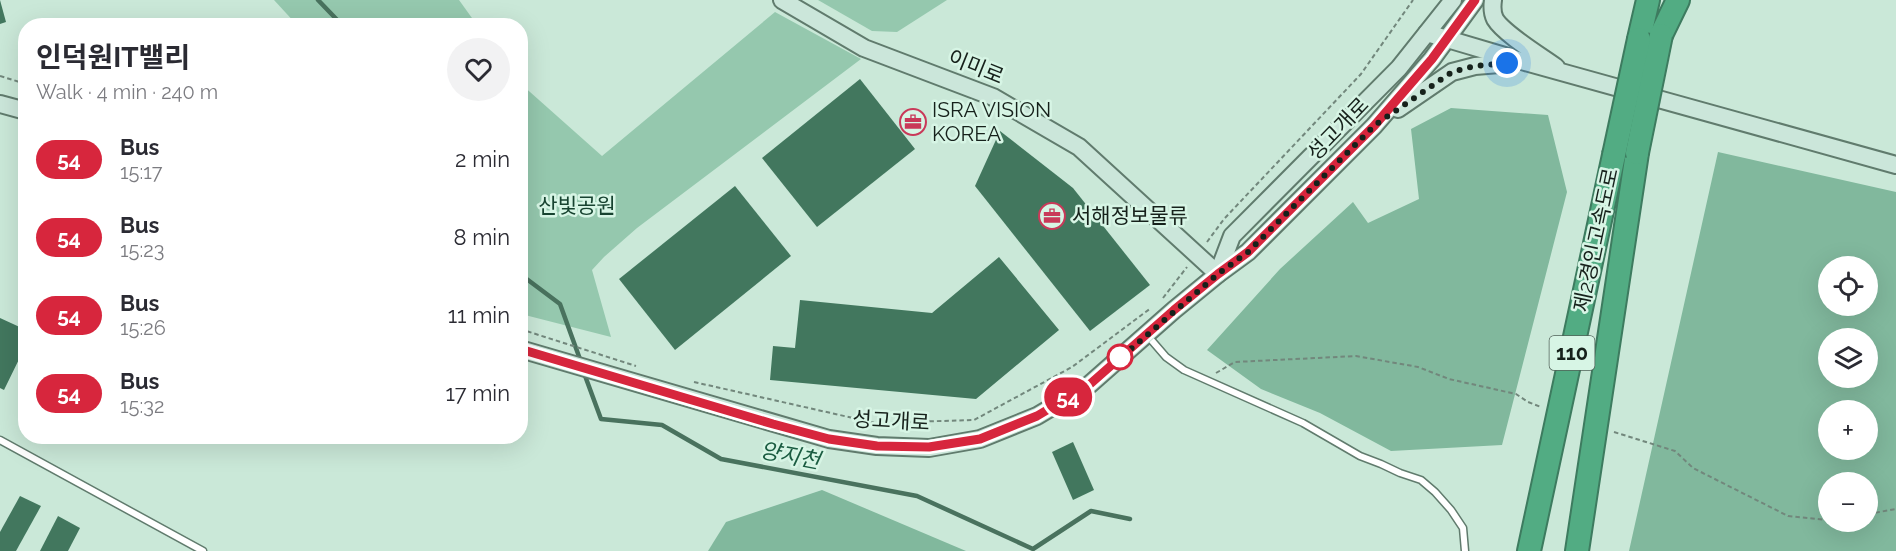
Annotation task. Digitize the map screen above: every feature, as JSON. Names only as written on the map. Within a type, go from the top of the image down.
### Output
[{"type":"highway","points":[[1638,0],[1650,37]]},
{"type":"highway","name":"제2경인고속도로","points":[[1577,551],[1637,153],[1650,37],[1648,0]]},
{"type":"highway","name":"제2경인고속도로","points":[[1529,551],[1614,155],[1650,37],[1669,0]]},
{"type":"highway","points":[[1650,37],[1678,0]]},
{"type":"street","name":"이미로","points":[[782,0],[864,48],[993,97],[1079,147],[1218,274]]},
{"type":"street","name":"성고개로","points":[[1218,274],[1232,236],[1399,68],[1453,0]]},
{"type":"street","name":"성고개로","points":[[528,351],[829,439],[877,446],[929,447],[980,439],[1037,416],[1089,385],[1146,334],[1248,252],[1375,125],[1432,59],[1475,0]]},
{"type":"street","points":[[1493,0],[1493,13],[1498,22],[1509,33],[1564,73]]},
{"type":"street","points":[[1427,33],[1896,165]]},
{"type":"street","points":[[1375,125],[1452,72],[1475,66],[1525,62]]},
{"type":"street","points":[[0,104],[18,109]]},
{"type":"lane","points":[[1146,334],[1166,357],[1184,369],[1303,423],[1320,435],[1360,456],[1421,480],[1451,510],[1463,528],[1465,551]]},
{"type":"lane","points":[[0,440],[203,551]]},
{"type":"path","points":[[1160,302],[1224,219],[1361,74],[1413,0]]},
{"type":"path","points":[[0,76],[18,82]]},
{"type":"path","points":[[690,382],[875,423],[974,420],[1072,367],[1151,308]]},
{"type":"path","points":[[528,331],[637,366]]},
{"type":"path","points":[[1206,378],[1235,362],[1356,356],[1418,368],[1449,379],[1516,394],[1528,402],[1550,410]]},
{"type":"path","points":[[1612,431],[1675,451],[1693,468],[1788,516],[1818,519]]},
{"type":"path","points":[[1878,512],[1896,509]]},
{"type":"green space","points":[[274,0],[459,0],[472,18],[291,18]]},
{"type":"green space","points":[[818,0],[947,0],[897,32],[872,31]]},
{"type":"green space","name":"산빛공원","points":[[775,12],[861,59],[637,228],[592,270],[611,337],[528,316],[528,90],[602,156]]},
{"type":"green space","points":[[1451,108],[1548,115],[1567,192],[1502,445],[1391,451],[1320,413],[1261,389],[1207,350],[1280,269],[1353,202],[1368,223],[1419,199],[1411,129]]},
{"type":"green space","points":[[1718,152],[1896,192],[1896,551],[1629,551]]},
{"type":"green space","points":[[822,490],[966,551],[708,551],[726,522]]},
{"type":"building","points":[[0,0],[6,22],[0,24]]},
{"type":"building","points":[[860,79],[915,149],[817,227],[762,158]]},
{"type":"building","points":[[1000,131],[1073,188],[1150,285],[1090,331],[975,186]]},
{"type":"building","points":[[735,186],[791,256],[675,350],[619,279]]},
{"type":"building","points":[[999,257],[1059,330],[976,399],[770,380],[773,346],[795,348],[800,300],[932,313]]},
{"type":"building","points":[[0,318],[18,326],[18,361],[4,390],[0,388]]},
{"type":"building","points":[[1073,442],[1094,490],[1073,500],[1052,452]]},
{"type":"building","points":[[20,496],[41,506],[16,551],[0,551],[0,532]]},
{"type":"building","points":[[58,516],[80,528],[68,551],[40,551]]},
{"type":"waterway","name":"양지천","points":[[318,0],[335,18]]},
{"type":"waterway","name":"양지천","points":[[528,280],[560,304],[581,362]]},
{"type":"waterway","name":"양지천","points":[[584,373],[601,419],[662,425],[721,459],[917,496],[1033,549],[1091,511],[1130,519]]},
{"type":"bus line","name":"54","points":[[528,351],[829,439],[877,446],[929,447],[980,439],[1037,416],[1089,385],[1174,310],[1248,252],[1375,125],[1432,59],[1475,0]]},
{"type":"place","name":"ISRA VISION KOREA","points":[[913,122]]},
{"type":"place","name":"서해정보물류","points":[[1052,216]]},
{"type":"route","points":[[1120,357],[1118,360],[1174,310],[1248,252],[1375,125],[1432,84],[1456,70],[1507,63]]}]
